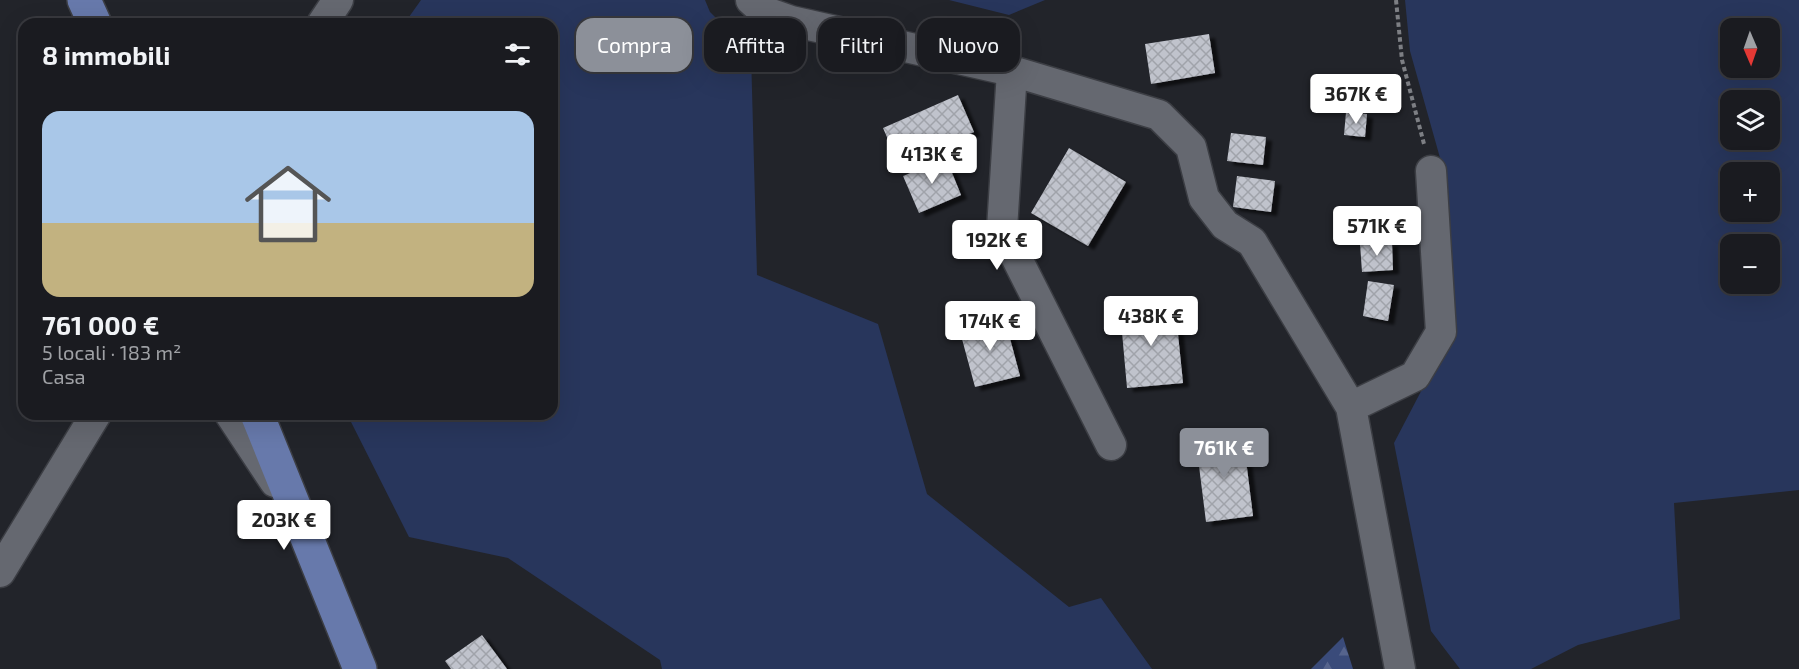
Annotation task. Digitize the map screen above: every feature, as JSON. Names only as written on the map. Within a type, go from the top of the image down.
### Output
[{"type":"main road","points":[[259,420],[360,669]]},
{"type":"street","points":[[326,18],[338,0]]},
{"type":"street","points":[[751,0],[763,11],[792,21],[917,49]]},
{"type":"street","points":[[1012,72],[1002,229],[1111,445]]},
{"type":"street","points":[[1019,72],[1159,115],[1191,147],[1204,198],[1225,225],[1252,242],[1351,407],[1400,669]]},
{"type":"street","points":[[1351,407],[1415,376],[1441,332],[1431,171]]},
{"type":"street","points":[[0,572],[92,420]]},
{"type":"street","points":[[234,420],[297,515]]},
{"type":"path","points":[[1396,0],[1402,60],[1431,171]]},
{"type":"shaded area","points":[[421,0],[705,0],[710,12],[716,18],[704,18],[704,72],[752,72],[757,275],[878,324],[927,494],[1069,607],[1101,598],[1152,669],[662,669],[660,660],[508,558],[409,537],[350,420],[558,420],[558,18],[408,18]]},
{"type":"shaded area","points":[[949,0],[1045,0],[1009,15]]},
{"type":"shaded area","points":[[1405,0],[1799,0],[1799,490],[1674,503],[1680,619],[1578,645],[1531,669],[1460,669],[1431,631],[1394,443],[1452,332],[1442,165],[1410,51]]},
{"type":"green space","points":[[1343,637],[1353,669],[1311,669]]},
{"type":"building","points":[[1209,34],[1215,73],[1151,84],[1145,44]]},
{"type":"building","points":[[958,95],[974,132],[899,165],[883,128]]},
{"type":"building","points":[[1346,112],[1367,114],[1365,137],[1344,135]]},
{"type":"building","points":[[1231,133],[1266,137],[1263,165],[1227,161]]},
{"type":"building","points":[[1069,148],[1126,182],[1088,246],[1031,213]]},
{"type":"building","points":[[946,158],[961,195],[919,213],[903,176]]},
{"type":"building","points":[[1237,176],[1275,181],[1271,212],[1233,207]]},
{"type":"building","points":[[1392,242],[1393,270],[1362,272],[1360,244]]},
{"type":"building","points":[[1368,281],[1394,285],[1388,321],[1363,316]]},
{"type":"building","points":[[1175,305],[1183,383],[1127,388],[1120,310]]},
{"type":"building","points":[[1004,316],[1020,376],[975,387],[959,328]]},
{"type":"building","points":[[1243,436],[1253,516],[1206,522],[1196,442]]},
{"type":"building","points":[[482,635],[507,669],[451,669],[445,661]]}]
